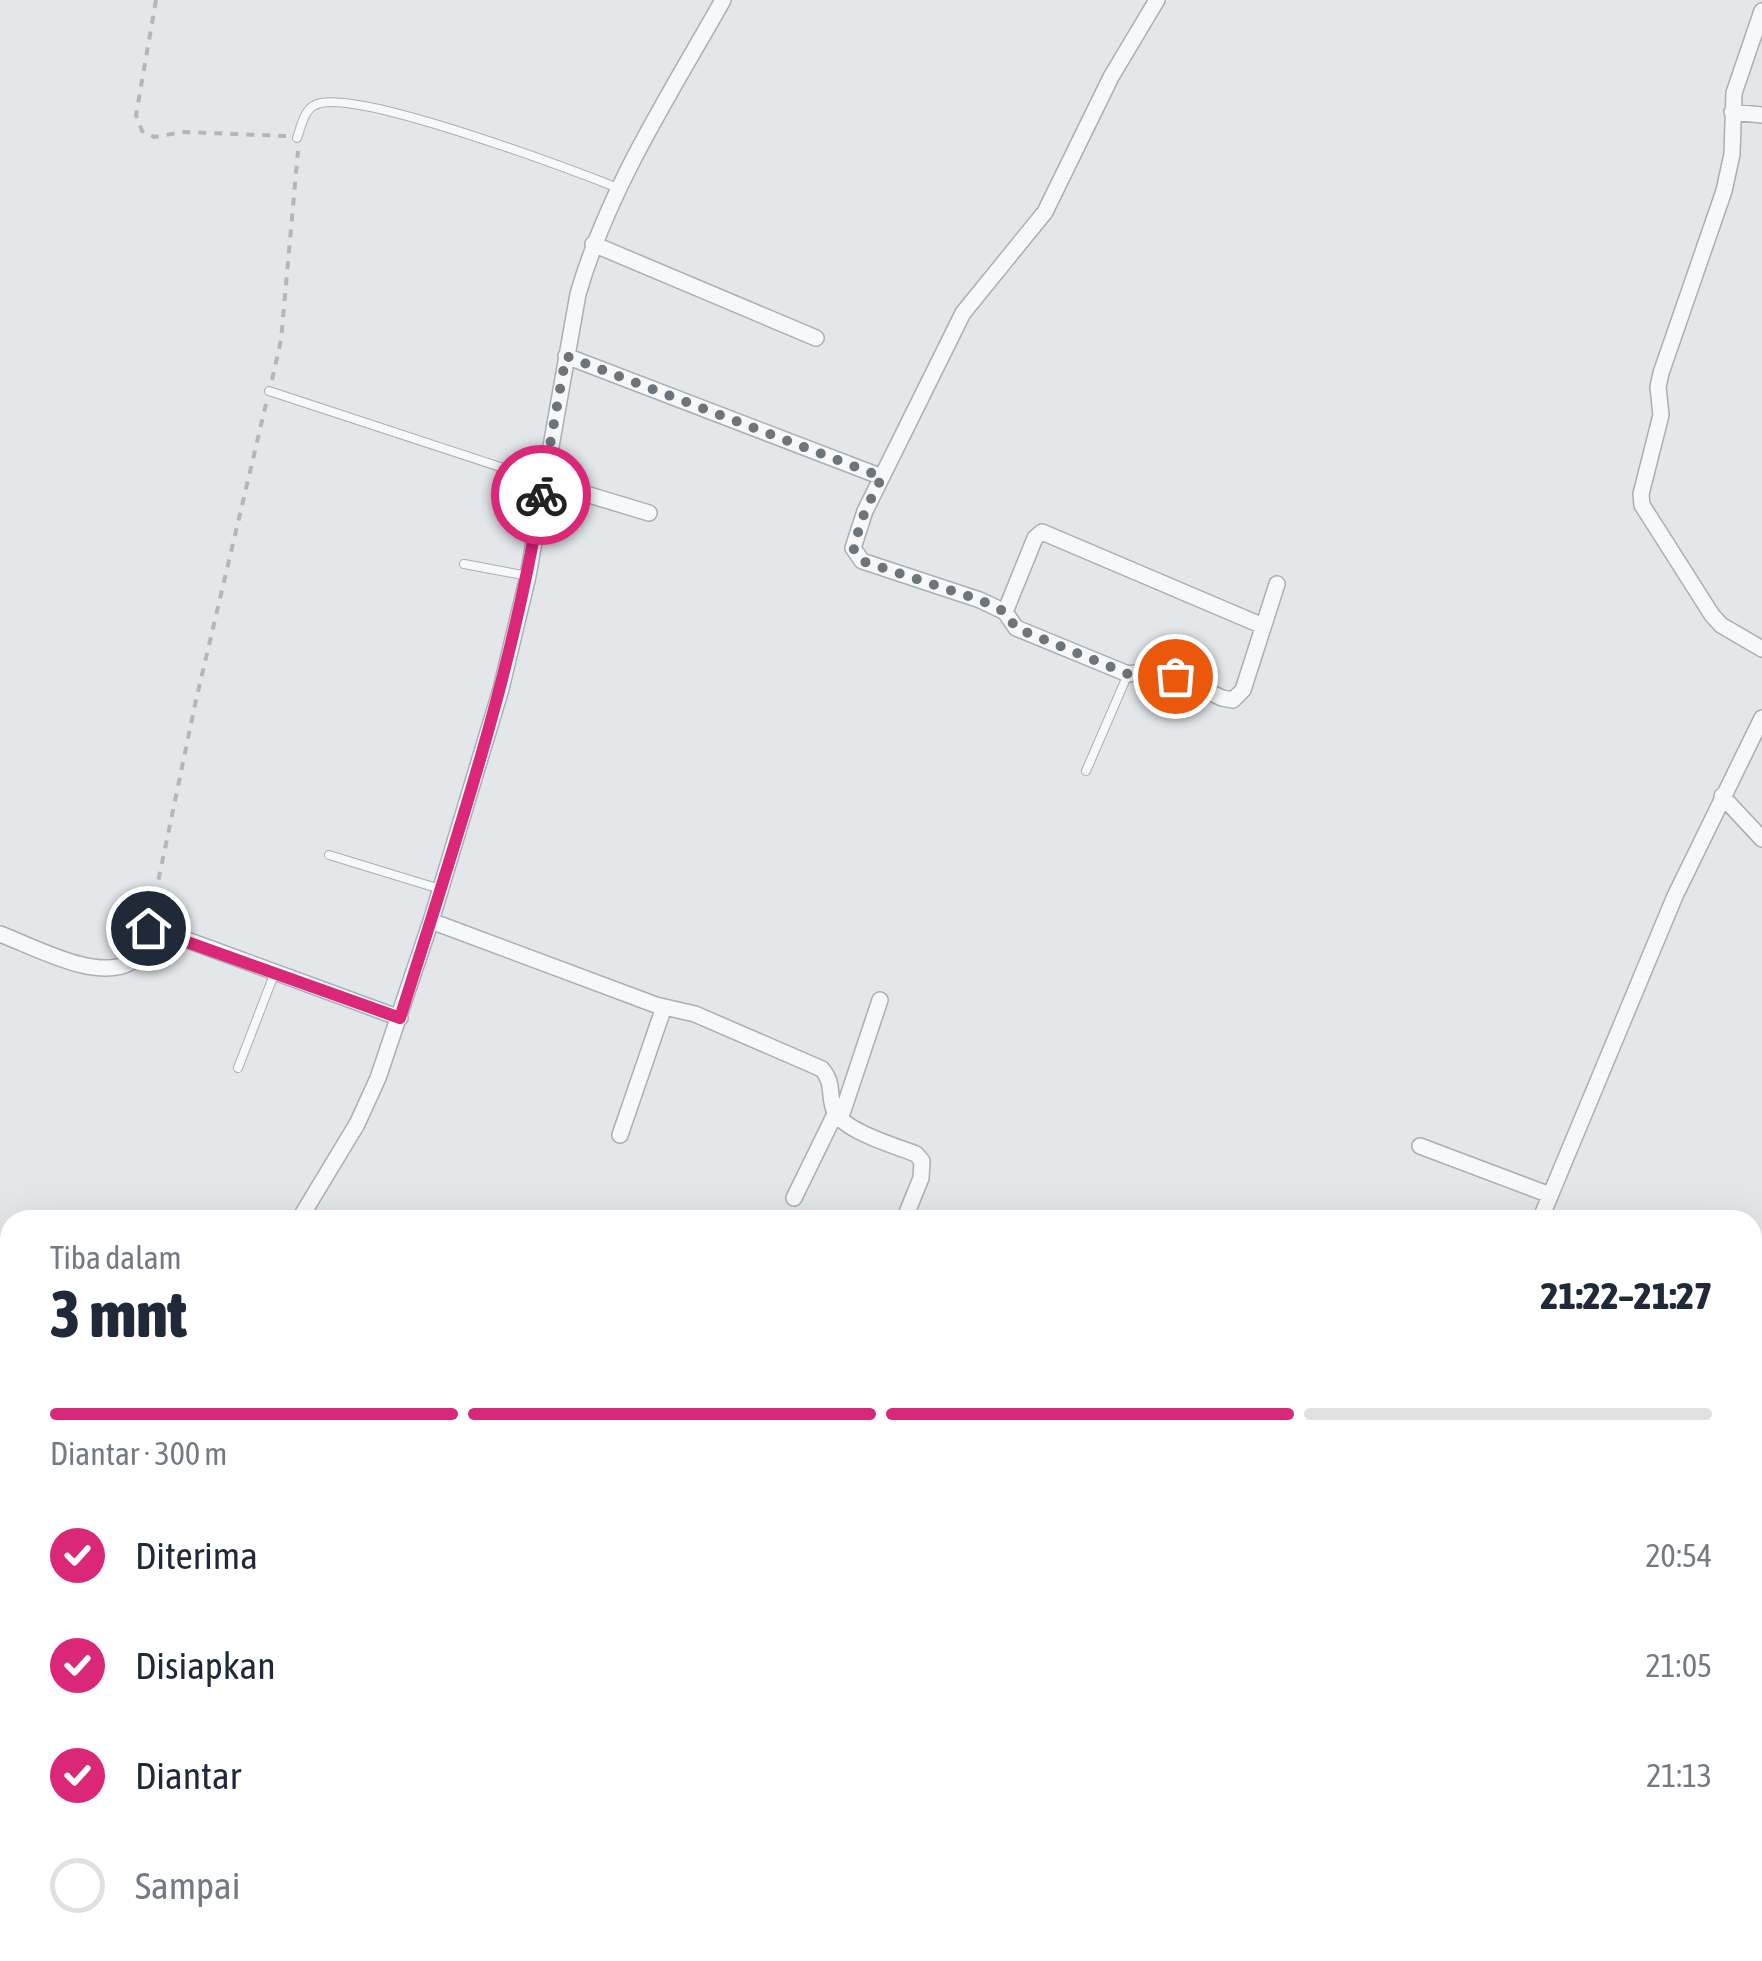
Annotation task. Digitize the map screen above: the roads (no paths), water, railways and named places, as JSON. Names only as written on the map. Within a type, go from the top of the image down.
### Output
[{"type":"street","points":[[304,1210],[356,1124],[400,1018],[501,690],[528,576],[578,294],[593,244],[658,110],[723,0]]},
{"type":"street","points":[[1157,0],[1111,77],[1046,212],[962,313],[865,511],[853,548],[862,561],[961,593],[1005,612],[1016,628],[1128,674],[1150,671],[1175,676],[1233,700],[1243,690],[1277,584]]},
{"type":"street","points":[[1762,11],[1740,67],[1732,112],[1732,154],[1724,191],[1667,349],[1658,386],[1661,415],[1641,494],[1642,505],[1712,615],[1762,649]]},
{"type":"street","points":[[1732,112],[1762,115]]},
{"type":"street","points":[[593,244],[816,338]]},
{"type":"street","points":[[566,356],[882,477]]},
{"type":"street","points":[[543,481],[650,513]]},
{"type":"street","points":[[1005,612],[1035,538],[1042,532],[1264,626]]},
{"type":"street","points":[[1544,1210],[1674,896],[1762,718]]},
{"type":"street","points":[[1722,796],[1762,839]]},
{"type":"street","points":[[431,921],[664,1007],[695,1014],[822,1069],[832,1086],[838,1117],[856,1130],[916,1154],[922,1161],[922,1178],[908,1210]]},
{"type":"street","points":[[0,934],[95,969],[114,969],[131,962],[148,928],[400,1018]]},
{"type":"street","points":[[794,1198],[838,1117],[880,1000]]},
{"type":"street","points":[[620,1135],[664,1007]]},
{"type":"street","points":[[1420,1146],[1550,1195]]},
{"type":"lane","points":[[297,138],[314,105],[331,101],[399,115],[499,145],[618,188]]},
{"type":"lane","points":[[269,391],[543,481]]},
{"type":"lane","points":[[464,564],[528,576]]},
{"type":"lane","points":[[1086,771],[1128,674]]},
{"type":"lane","points":[[329,855],[440,889]]},
{"type":"lane","points":[[238,1068],[275,972]]}]
